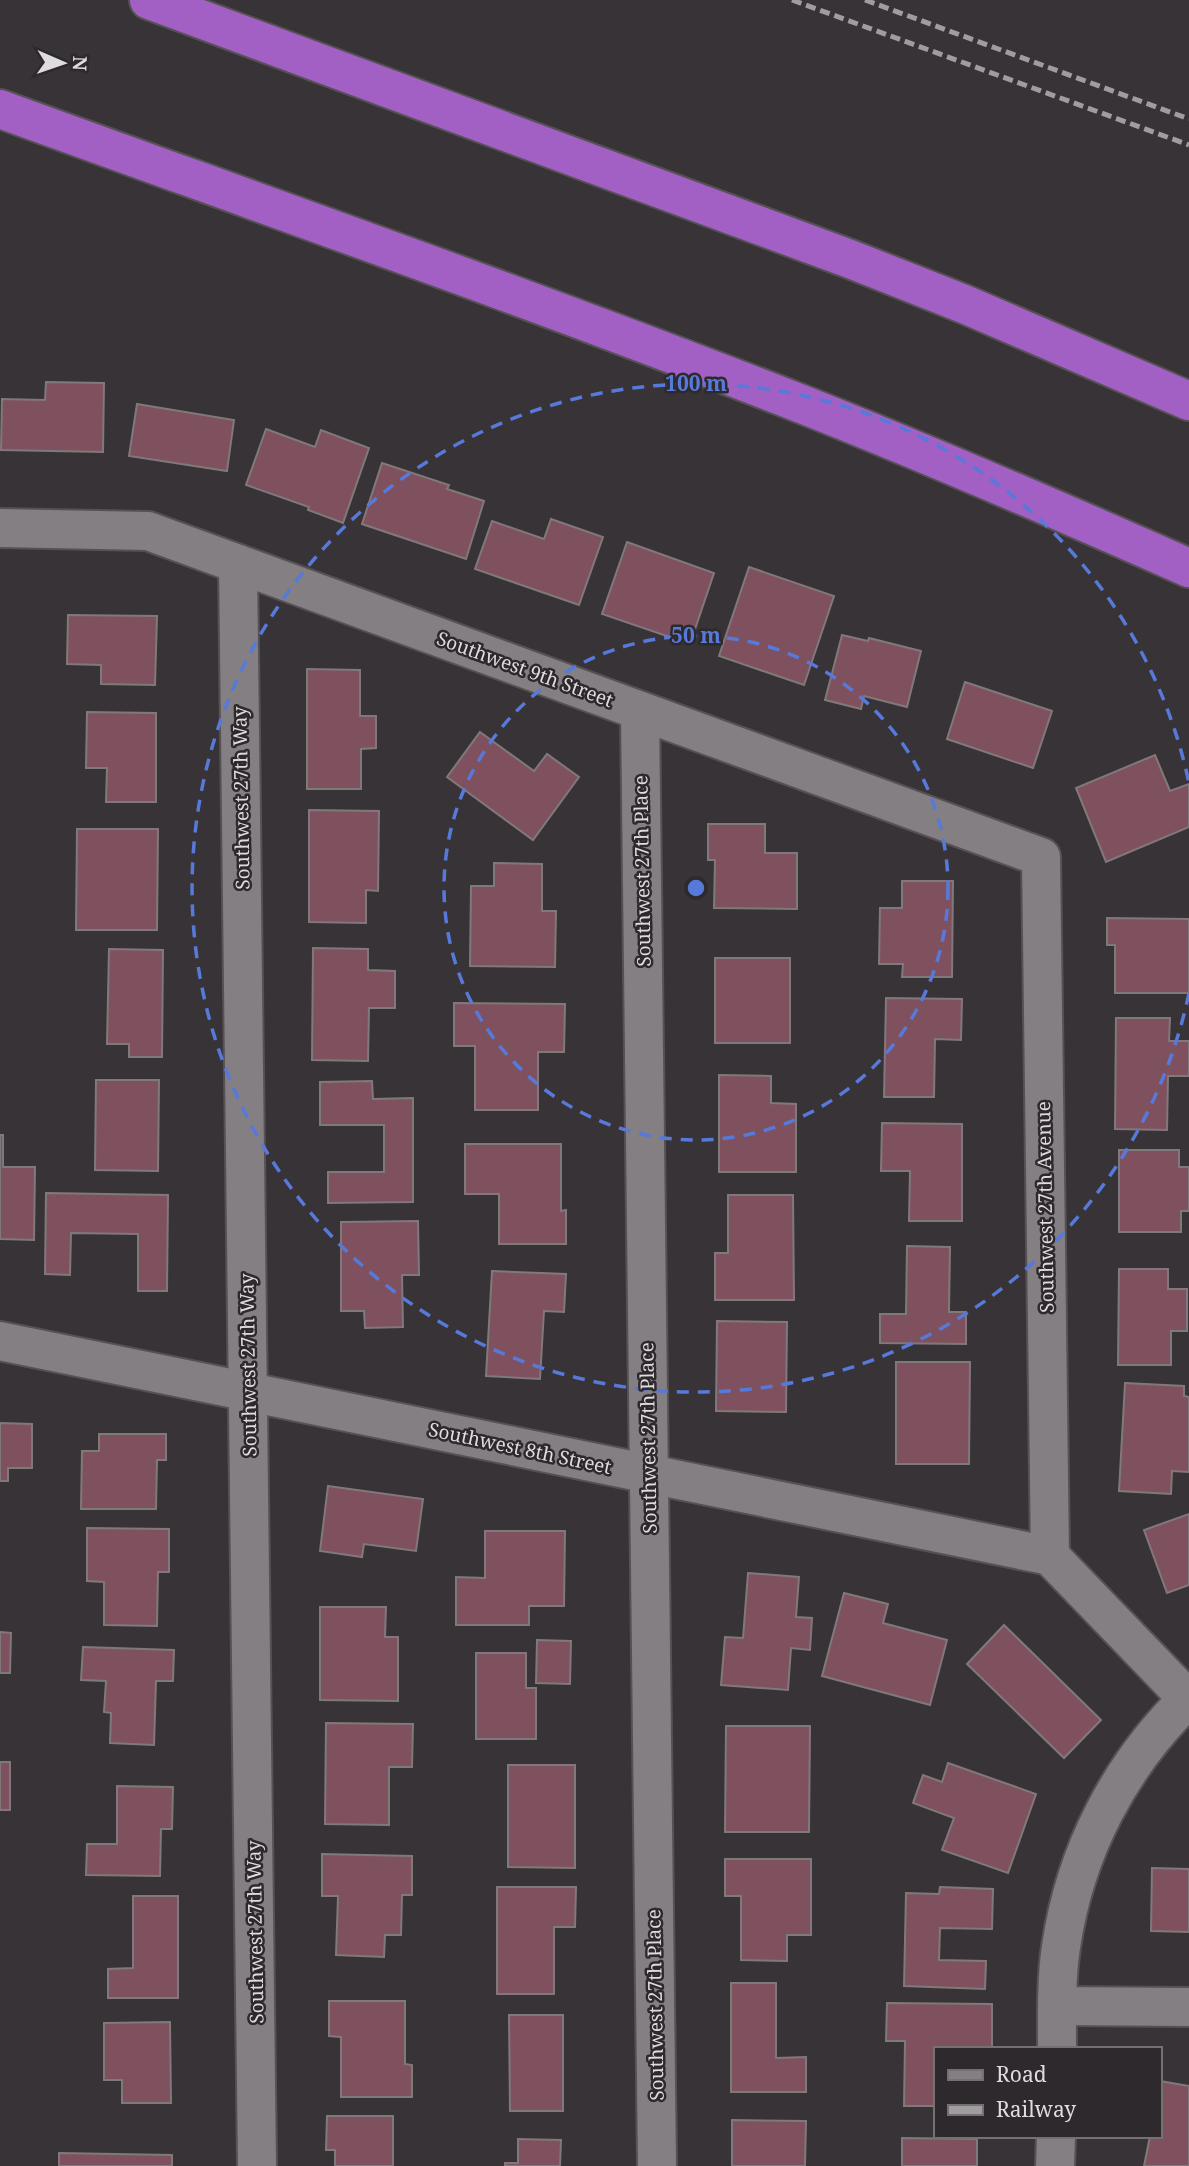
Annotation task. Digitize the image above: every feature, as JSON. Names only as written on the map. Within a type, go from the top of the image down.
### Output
[{"type":"highway","points":[[149,0],[863,264],[1189,401]]},
{"type":"highway","points":[[0,109],[573,318],[800,404],[1029,498],[1189,568]]},
{"type":"street","name":"Southwest 9th Street","points":[[0,528],[148,531],[1041,857]]},
{"type":"street","name":"Southwest 27th Way","points":[[238,564],[257,2166]]},
{"type":"street","name":"Southwest 27th Place","points":[[640,710],[657,2166]]},
{"type":"street","name":"Southwest 27th Avenue","points":[[1041,857],[1050,1556]]},
{"type":"street","name":"Southwest 8th Street","points":[[0,1341],[1050,1556]]},
{"type":"street","points":[[1050,1556],[1188,1698],[1167,1719],[1132,1764],[1102,1813],[1091,1838],[1071,1892],[1060,1948],[1057,2047]]},
{"type":"street","points":[[1057,2006],[1189,2007]]},
{"type":"street","points":[[1055,2166],[1056,2138]]},
{"type":"building","points":[[46,382],[104,383],[103,452],[1,450],[2,399],[45,400]]},
{"type":"building","points":[[137,404],[234,420],[227,471],[129,456]]},
{"type":"building","points":[[266,429],[315,447],[321,430],[369,448],[343,523],[308,510],[309,507],[246,485]]},
{"type":"building","points":[[382,463],[449,485],[447,489],[484,501],[466,559],[362,524]]},
{"type":"building","points":[[551,519],[603,537],[579,605],[475,569],[492,521],[544,539]]},
{"type":"building","points":[[627,542],[714,573],[690,644],[602,614]]},
{"type":"building","points":[[749,567],[834,596],[804,685],[719,656]]},
{"type":"building","points":[[68,615],[157,616],[155,685],[101,684],[101,665],[67,664]]},
{"type":"building","points":[[842,635],[868,641],[869,638],[921,651],[907,707],[864,696],[861,709],[825,700]]},
{"type":"building","points":[[307,669],[360,670],[360,716],[376,716],[376,748],[361,749],[361,789],[307,789]]},
{"type":"building","points":[[965,682],[1052,711],[1033,768],[947,739]]},
{"type":"building","points":[[87,712],[156,713],[156,802],[106,802],[107,768],[86,768]]},
{"type":"building","points":[[480,732],[534,771],[547,754],[579,777],[533,840],[447,777]]},
{"type":"building","points":[[1155,755],[1170,791],[1189,784],[1189,827],[1106,862],[1076,788]]},
{"type":"building","points":[[309,810],[379,811],[378,891],[366,890],[366,923],[309,922]]},
{"type":"building","points":[[708,824],[765,824],[765,853],[797,853],[797,909],[714,908],[715,860],[708,860]]},
{"type":"building","points":[[77,829],[158,829],[157,930],[76,930]]},
{"type":"building","points":[[494,863],[542,864],[542,911],[556,911],[555,967],[470,966],[471,886],[494,886]]},
{"type":"building","points":[[902,881],[953,881],[952,977],[902,977],[903,964],[879,964],[880,908],[902,908]]},
{"type":"building","points":[[1107,918],[1189,919],[1189,993],[1115,993],[1115,945],[1107,945]]},
{"type":"building","points":[[313,948],[368,949],[368,970],[395,971],[395,1008],[369,1008],[368,1061],[312,1060]]},
{"type":"building","points":[[109,949],[163,950],[162,1057],[129,1057],[129,1044],[107,1044]]},
{"type":"building","points":[[715,958],[790,958],[790,1043],[715,1043]]},
{"type":"building","points":[[886,998],[962,999],[961,1040],[935,1039],[934,1097],[884,1097]]},
{"type":"building","points":[[454,1003],[565,1004],[564,1052],[538,1052],[538,1110],[475,1110],[475,1046],[454,1046]]},
{"type":"building","points":[[1116,1018],[1170,1018],[1169,1041],[1189,1041],[1189,1076],[1168,1076],[1167,1130],[1115,1129]]},
{"type":"building","points":[[719,1075],[771,1076],[771,1103],[796,1104],[796,1172],[719,1172]]},
{"type":"building","points":[[96,1080],[159,1080],[158,1171],[95,1170]]},
{"type":"building","points":[[372,1081],[373,1099],[413,1098],[413,1202],[328,1203],[328,1172],[384,1172],[384,1125],[320,1125],[320,1082]]},
{"type":"building","points":[[882,1123],[962,1124],[962,1221],[909,1221],[910,1171],[881,1171]]},
{"type":"building","points":[[0,1135],[3,1135],[3,1167],[35,1167],[34,1240],[0,1239]]},
{"type":"building","points":[[465,1144],[561,1144],[561,1211],[566,1210],[566,1244],[499,1244],[499,1194],[465,1194]]},
{"type":"building","points":[[1119,1150],[1179,1150],[1179,1167],[1189,1167],[1189,1211],[1181,1211],[1181,1232],[1119,1232]]},
{"type":"building","points":[[46,1193],[168,1195],[167,1291],[138,1291],[138,1234],[71,1233],[70,1275],[45,1274]]},
{"type":"building","points":[[728,1195],[793,1195],[794,1300],[715,1300],[715,1253],[728,1253]]},
{"type":"building","points":[[418,1221],[419,1275],[402,1275],[403,1327],[365,1328],[364,1311],[341,1311],[341,1222]]},
{"type":"building","points":[[907,1246],[950,1247],[949,1312],[966,1312],[966,1344],[880,1343],[880,1314],[906,1314]]},
{"type":"building","points":[[1119,1269],[1168,1269],[1168,1289],[1187,1289],[1187,1331],[1171,1331],[1171,1365],[1118,1365]]},
{"type":"building","points":[[492,1271],[566,1274],[564,1312],[544,1311],[540,1379],[486,1376]]},
{"type":"building","points":[[717,1321],[787,1322],[786,1412],[716,1411]]},
{"type":"building","points":[[896,1362],[970,1362],[969,1464],[896,1464]]},
{"type":"building","points":[[1125,1383],[1184,1386],[1184,1396],[1189,1397],[1189,1472],[1172,1471],[1171,1494],[1119,1491]]},
{"type":"building","points":[[0,1423],[32,1424],[32,1468],[8,1468],[8,1481],[0,1481]]},
{"type":"building","points":[[99,1434],[166,1434],[166,1460],[157,1460],[156,1509],[81,1509],[82,1451],[99,1451]]},
{"type":"building","points":[[328,1486],[423,1499],[416,1551],[364,1544],[362,1557],[320,1551]]},
{"type":"building","points":[[1189,1514],[1189,1585],[1167,1593],[1144,1530]]},
{"type":"building","points":[[87,1528],[169,1529],[169,1572],[158,1572],[157,1626],[104,1625],[104,1582],[87,1581]]},
{"type":"building","points":[[485,1531],[565,1531],[564,1606],[529,1606],[529,1625],[456,1625],[456,1577],[485,1578]]},
{"type":"building","points":[[748,1573],[799,1577],[796,1617],[812,1618],[810,1650],[791,1648],[788,1690],[721,1685],[725,1637],[743,1638]]},
{"type":"building","points":[[844,1593],[888,1604],[883,1623],[947,1640],[930,1705],[822,1676]]},
{"type":"building","points":[[320,1607],[386,1607],[385,1637],[398,1637],[398,1701],[320,1700]]},
{"type":"building","points":[[1004,1625],[1101,1720],[1064,1758],[967,1664]]},
{"type":"building","points":[[0,1632],[11,1633],[10,1673],[0,1673]]},
{"type":"building","points":[[537,1640],[571,1641],[570,1684],[536,1683]]},
{"type":"building","points":[[83,1647],[174,1650],[173,1681],[156,1681],[154,1745],[110,1743],[111,1713],[104,1712],[106,1681],[81,1680]]},
{"type":"building","points":[[476,1653],[526,1653],[526,1688],[536,1688],[536,1739],[476,1739]]},
{"type":"building","points":[[326,1723],[413,1724],[412,1767],[389,1767],[389,1825],[325,1824]]},
{"type":"building","points":[[726,1726],[810,1726],[809,1832],[725,1832]]},
{"type":"building","points":[[0,1762],[10,1762],[10,1810],[0,1810]]},
{"type":"building","points":[[948,1763],[1036,1794],[1008,1873],[942,1850],[954,1818],[913,1803],[923,1775],[942,1782]]},
{"type":"building","points":[[508,1765],[575,1765],[575,1868],[508,1867]]},
{"type":"building","points":[[117,1786],[173,1787],[172,1829],[161,1829],[160,1876],[86,1875],[87,1844],[117,1844]]},
{"type":"building","points":[[322,1854],[412,1856],[412,1895],[402,1895],[401,1935],[385,1935],[384,1957],[336,1955],[338,1896],[322,1896]]},
{"type":"building","points":[[725,1859],[811,1859],[811,1935],[787,1935],[787,1961],[741,1960],[741,1896],[725,1896]]},
{"type":"building","points":[[1152,1868],[1189,1869],[1189,1932],[1151,1931]]},
{"type":"building","points":[[497,1887],[576,1887],[575,1927],[554,1927],[554,1994],[497,1994]]},
{"type":"building","points":[[940,1887],[993,1889],[992,1929],[940,1928],[939,1960],[986,1961],[985,1989],[904,1986],[906,1893],[939,1894]]},
{"type":"building","points":[[133,1896],[178,1896],[178,1998],[108,1998],[108,1969],[133,1968]]},
{"type":"building","points":[[731,1983],[776,1983],[776,2058],[806,2057],[806,2092],[731,2092]]},
{"type":"building","points":[[329,2001],[405,2001],[405,2064],[412,2065],[412,2097],[341,2097],[341,2037],[329,2036]]},
{"type":"building","points":[[887,2003],[992,2004],[992,2047],[934,2047],[934,2106],[904,2106],[905,2041],[886,2041]]},
{"type":"building","points":[[509,2015],[563,2015],[563,2111],[510,2111]]},
{"type":"building","points":[[170,2022],[171,2103],[122,2103],[122,2080],[104,2080],[104,2023]]},
{"type":"building","points":[[1161,2081],[1189,2086],[1189,2166],[1144,2166],[1150,2138],[1161,2138]]},
{"type":"building","points":[[327,2116],[393,2116],[393,2166],[335,2166],[335,2150],[326,2150]]},
{"type":"building","points":[[732,2120],[806,2121],[805,2166],[732,2166]]},
{"type":"building","points":[[902,2138],[977,2139],[977,2166],[902,2166]]},
{"type":"building","points":[[518,2139],[561,2140],[560,2166],[505,2166],[505,2163],[518,2163]]},
{"type":"building","points":[[59,2153],[172,2155],[172,2166],[59,2166]]},
{"type":"railway","points":[[792,0],[1189,145]]},
{"type":"railway","points":[[865,0],[1189,119]]}]
